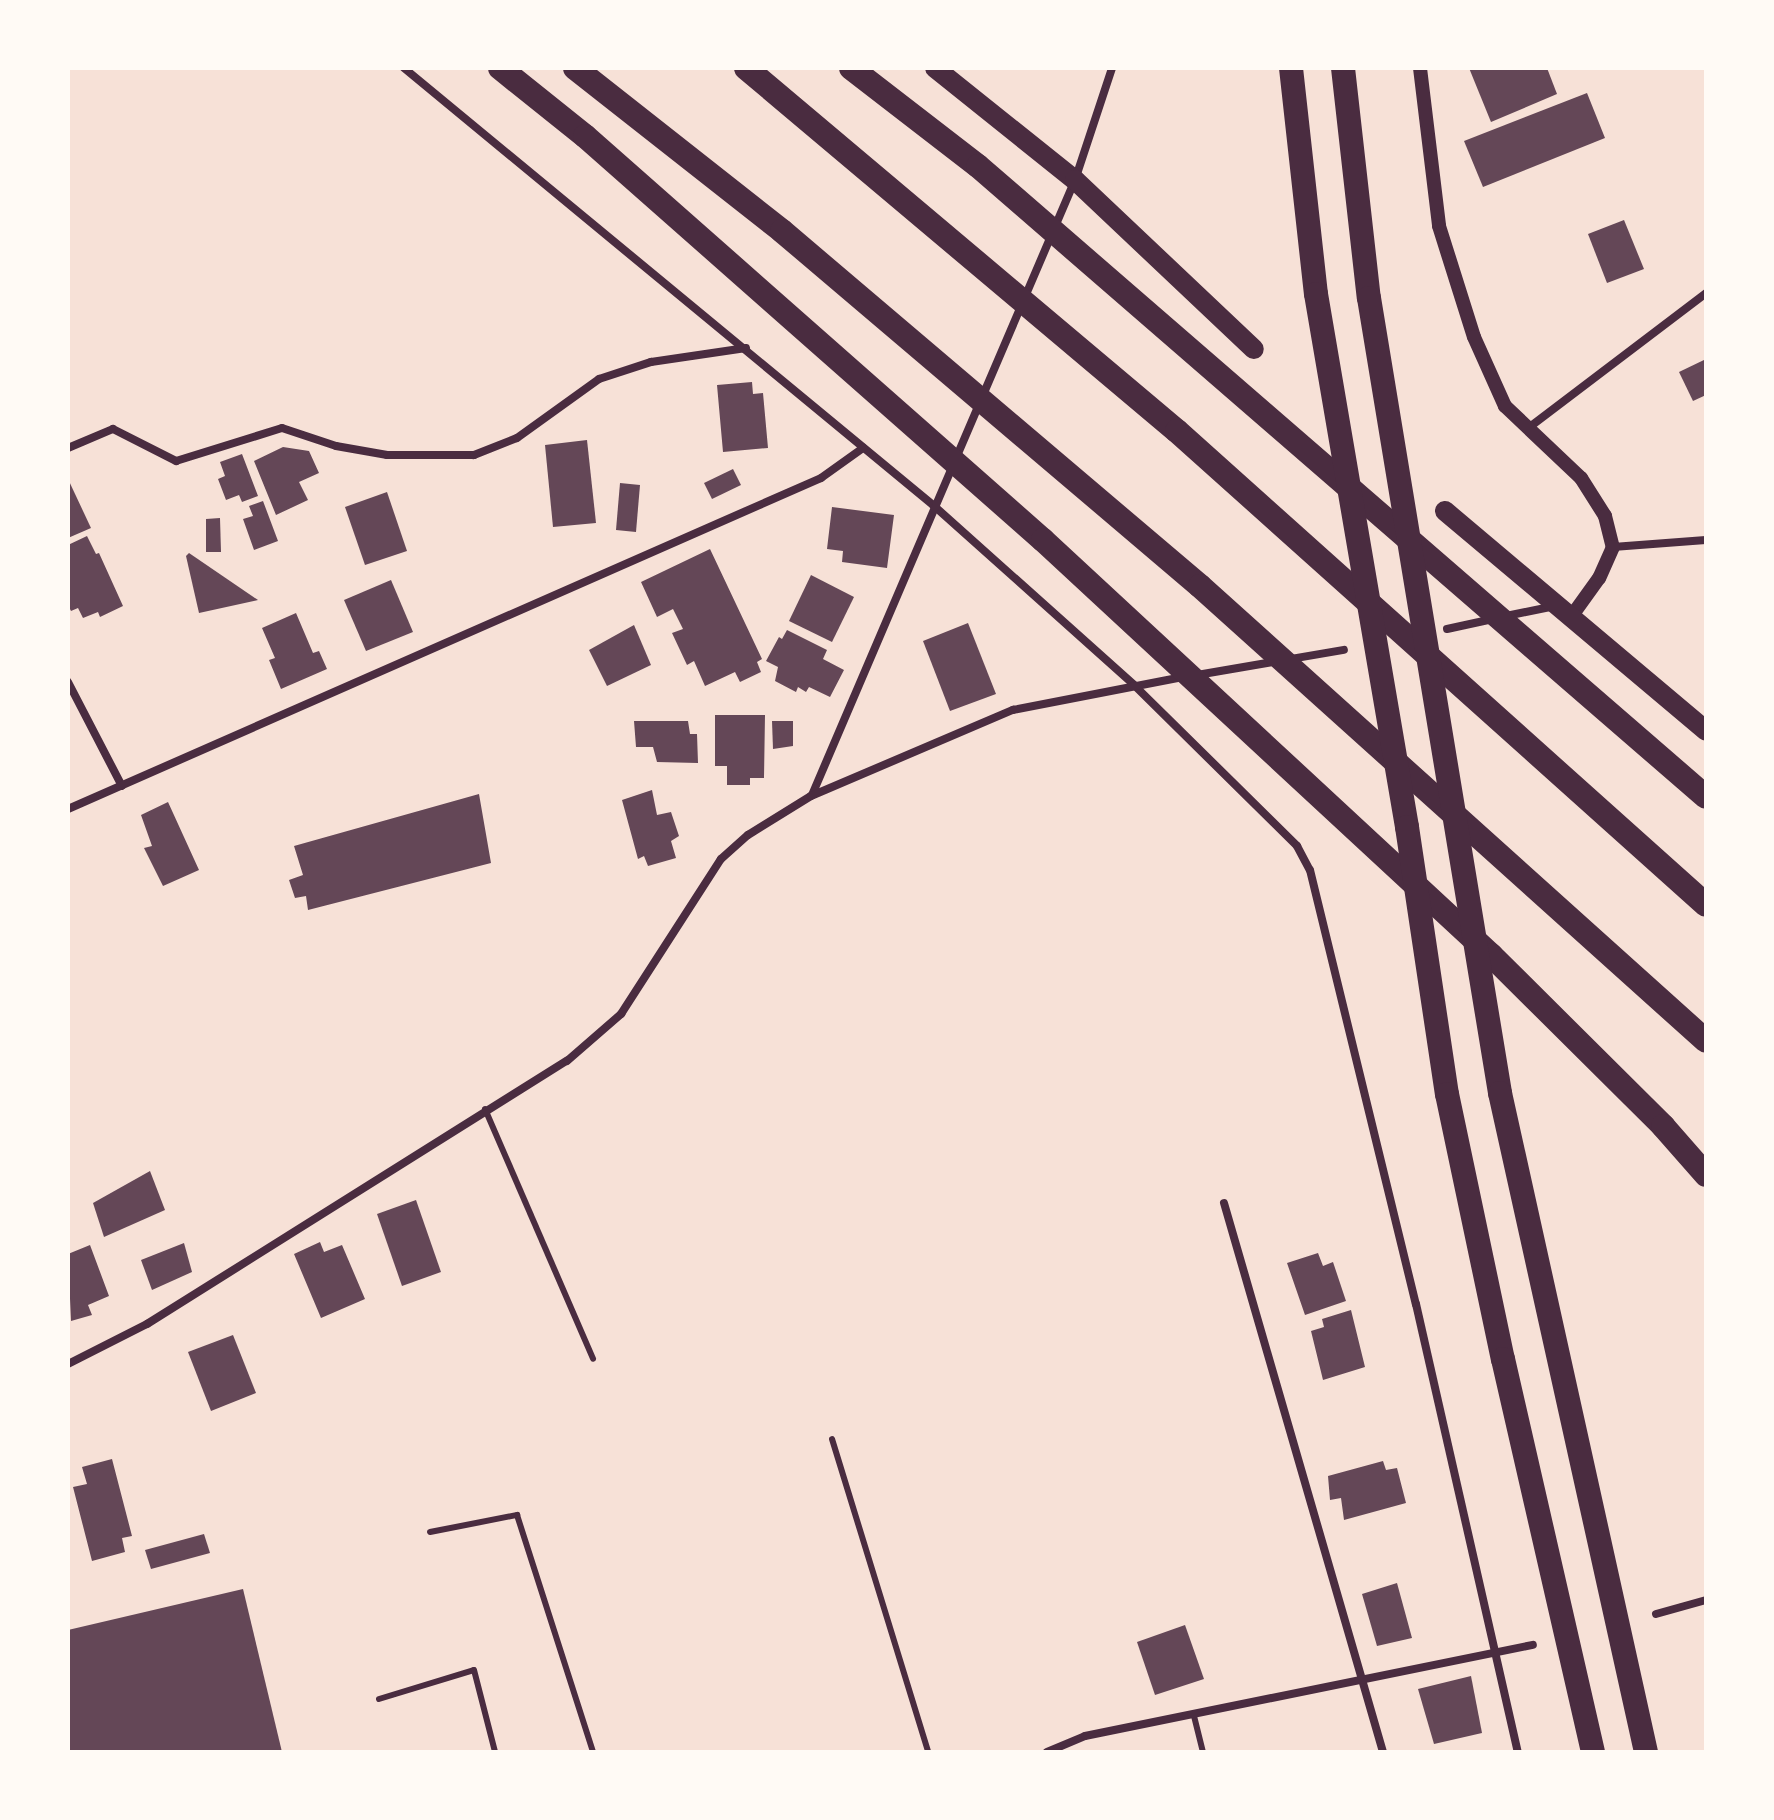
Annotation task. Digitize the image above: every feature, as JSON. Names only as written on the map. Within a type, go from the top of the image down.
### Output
[{"type":"highway","points":[[500,68],[585,136],[1054,551],[1491,955],[1663,1126],[1706,1175]]},
{"type":"highway","points":[[575,68],[782,231],[1200,586],[1706,1041]]},
{"type":"highway","points":[[746,68],[1177,431],[1706,905]]},
{"type":"highway","points":[[851,68],[978,166],[1706,797]]},
{"type":"highway","points":[[1291,68],[1316,294],[1407,827],[1447,1094],[1503,1359],[1593,1752]]},
{"type":"highway","points":[[1343,68],[1369,298],[1500,1093],[1646,1752]]},
{"type":"main road","points":[[935,68],[1075,180],[1254,349]]},
{"type":"main road","points":[[1445,511],[1706,731]]},
{"type":"street","points":[[404,68],[933,505],[1134,685],[1297,846],[1310,870],[1416,1304],[1518,1752]]},
{"type":"street","points":[[811,796],[933,505],[1075,180],[1112,68]]},
{"type":"street","points":[[1420,68],[1439,226],[1474,337],[1505,406],[1581,478],[1605,516],[1613,547],[1599,578],[1564,611],[1447,629]]},
{"type":"street","points":[[1527,430],[1706,293]]},
{"type":"street","points":[[68,448],[113,429],[176,461],[282,428],[336,446],[387,455],[474,455],[517,438],[599,379],[651,362],[746,348]]},
{"type":"street","points":[[68,809],[821,478],[863,448]]},
{"type":"street","points":[[1613,547],[1706,540]]},
{"type":"street","points":[[68,1364],[147,1324],[485,1109],[567,1061],[621,1014],[721,859],[748,835],[811,796],[1013,710],[1134,685],[1344,650]]},
{"type":"street","points":[[68,682],[122,786]]},
{"type":"street","points":[[1224,1203],[1360,1682],[1383,1752]]},
{"type":"street","points":[[1656,1614],[1706,1600]]},
{"type":"street","points":[[1050,1751],[1085,1736],[1533,1645]]},
{"type":"lane","points":[[485,1109],[593,1359]]},
{"type":"lane","points":[[832,1439],[928,1752]]},
{"type":"lane","points":[[430,1532],[517,1515],[593,1752]]},
{"type":"lane","points":[[379,1699],[474,1670],[495,1752]]},
{"type":"lane","points":[[1194,1716],[1203,1752]]},
{"type":"building","points":[[1469,68],[1547,68],[1557,94],[1491,122]]},
{"type":"building","points":[[1587,93],[1605,138],[1483,187],[1464,141]]},
{"type":"building","points":[[1624,220],[1644,269],[1607,283],[1588,234]]},
{"type":"building","points":[[1706,359],[1706,395],[1693,401],[1679,372]]},
{"type":"building","points":[[752,382],[753,394],[763,393],[768,448],[723,452],[717,385]]},
{"type":"building","points":[[587,440],[596,523],[553,527],[545,445]]},
{"type":"building","points":[[283,447],[309,451],[319,473],[299,482],[308,500],[276,515],[254,461]]},
{"type":"building","points":[[242,454],[258,496],[242,502],[239,495],[226,500],[218,479],[225,476],[220,462]]},
{"type":"building","points":[[733,469],[741,485],[712,499],[704,483]]},
{"type":"building","points":[[68,479],[91,528],[68,538]]},
{"type":"building","points":[[620,483],[640,485],[636,532],[616,530]]},
{"type":"building","points":[[387,492],[407,551],[365,565],[345,507]]},
{"type":"building","points":[[263,501],[278,541],[254,550],[243,519],[253,516],[249,506]]},
{"type":"building","points":[[832,507],[894,515],[887,568],[842,562],[843,551],[827,549]]},
{"type":"building","points":[[220,518],[221,552],[206,552],[206,519]]},
{"type":"building","points":[[87,536],[96,554],[99,553],[123,606],[100,617],[98,612],[83,618],[78,608],[71,611],[68,605],[68,545]]},
{"type":"building","points":[[710,549],[762,659],[757,662],[761,672],[740,682],[735,672],[705,686],[694,661],[687,665],[672,633],[683,629],[673,609],[657,617],[641,582]]},
{"type":"building","points":[[189,553],[258,600],[199,613],[186,556]]},
{"type":"building","points":[[811,575],[854,597],[832,642],[789,621]]},
{"type":"building","points":[[391,580],[413,632],[366,651],[344,600]]},
{"type":"building","points":[[296,613],[313,653],[319,651],[327,669],[281,689],[269,660],[275,658],[262,628]]},
{"type":"building","points":[[968,623],[996,694],[950,711],[923,641]]},
{"type":"building","points":[[634,625],[651,665],[607,686],[589,650]]},
{"type":"building","points":[[787,630],[827,650],[823,659],[844,670],[830,697],[809,687],[806,692],[798,687],[796,692],[775,681],[778,667],[766,661],[779,637],[782,639]]},
{"type":"building","points":[[715,715],[765,715],[764,778],[750,778],[750,785],[727,785],[727,766],[715,766]]},
{"type":"building","points":[[634,721],[688,721],[690,734],[697,734],[698,763],[657,762],[653,747],[636,747]]},
{"type":"building","points":[[772,721],[793,721],[793,746],[773,749]]},
{"type":"building","points":[[652,790],[657,815],[671,812],[679,836],[671,841],[676,858],[648,866],[644,856],[638,859],[622,800]]},
{"type":"building","points":[[479,794],[491,863],[308,910],[306,896],[295,898],[289,880],[303,875],[294,846]]},
{"type":"building","points":[[168,802],[199,870],[163,886],[144,848],[152,846],[141,815]]},
{"type":"building","points":[[150,1171],[165,1210],[104,1237],[93,1203]]},
{"type":"building","points":[[416,1200],[441,1272],[402,1286],[377,1214]]},
{"type":"building","points":[[320,1242],[324,1252],[342,1245],[365,1299],[321,1318],[294,1254]]},
{"type":"building","points":[[184,1243],[192,1272],[152,1290],[141,1260]]},
{"type":"building","points":[[90,1245],[109,1296],[88,1305],[92,1315],[71,1321],[68,1254]]},
{"type":"building","points":[[1318,1253],[1323,1266],[1333,1262],[1346,1301],[1305,1315],[1287,1263]]},
{"type":"building","points":[[1351,1310],[1365,1367],[1323,1380],[1311,1331],[1324,1327],[1322,1319]]},
{"type":"building","points":[[233,1335],[256,1393],[211,1411],[188,1352]]},
{"type":"building","points":[[112,1459],[132,1536],[122,1538],[125,1552],[92,1561],[73,1487],[87,1484],[82,1467]]},
{"type":"building","points":[[1383,1461],[1386,1470],[1397,1468],[1406,1503],[1344,1520],[1341,1498],[1330,1500],[1328,1476]]},
{"type":"building","points":[[204,1534],[210,1553],[151,1569],[145,1550]]},
{"type":"building","points":[[1397,1583],[1412,1638],[1377,1646],[1362,1594]]},
{"type":"building","points":[[243,1589],[282,1752],[68,1752],[68,1630]]},
{"type":"building","points":[[1185,1625],[1204,1679],[1155,1695],[1137,1642]]},
{"type":"building","points":[[1471,1676],[1482,1733],[1434,1744],[1418,1689]]}]
